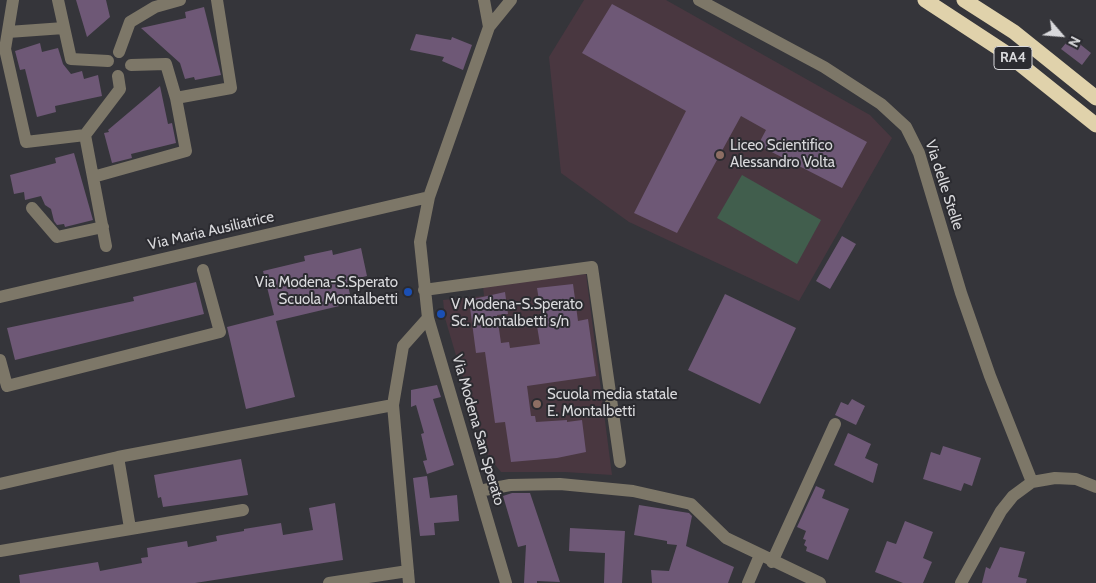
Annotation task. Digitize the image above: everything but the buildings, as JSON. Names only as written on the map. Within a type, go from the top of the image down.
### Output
[{"type":"highway","name":"RA4","points":[[925,0],[1006,52],[1096,125]]},
{"type":"highway","name":"RA4","points":[[964,0],[1014,32],[1096,98]]},
{"type":"street","points":[[14,0],[5,49],[26,142],[86,135]]},
{"type":"street","points":[[58,0],[71,59],[108,61]]},
{"type":"street","points":[[119,52],[130,22],[154,3],[180,0]]},
{"type":"street","points":[[176,98],[231,88],[216,0]]},
{"type":"street","points":[[484,0],[489,27]]},
{"type":"street","points":[[489,27],[511,0]]},
{"type":"street","name":"Via delle Stelle","points":[[700,0],[824,67],[881,104],[906,127],[920,153],[961,293],[990,376],[1032,482]]},
{"type":"street","name":"Via Modena San Sperato","points":[[489,27],[429,197],[420,242],[428,318],[506,583]]},
{"type":"street","points":[[8,32],[64,28]]},
{"type":"street","points":[[106,246],[86,135],[120,89],[118,76],[108,69],[108,61],[112,54],[119,52],[126,55],[131,65]]},
{"type":"street","points":[[93,177],[186,151],[176,98],[166,64],[131,65]]},
{"type":"street","points":[[118,76],[127,72],[131,65]]},
{"type":"street","name":"Via Maria Ausiliatrice","points":[[0,297],[429,197]]},
{"type":"street","points":[[32,208],[57,237],[103,227]]},
{"type":"street","points":[[424,290],[592,267],[620,462]]},
{"type":"street","points":[[0,360],[7,386],[220,332],[203,270]]},
{"type":"street","points":[[329,583],[408,577],[393,404],[403,346],[428,318]]},
{"type":"street","points":[[0,484],[118,457],[393,404]]},
{"type":"street","points":[[772,562],[835,424]]},
{"type":"street","points":[[118,457],[130,528]]},
{"type":"street","points":[[960,583],[1001,511],[1013,496],[1032,482],[1054,478],[1076,478],[1096,487]]},
{"type":"street","points":[[479,491],[510,485],[560,484],[633,491],[691,504],[726,538],[772,562],[820,583]]},
{"type":"street","points":[[0,551],[243,510]]},
{"type":"street","points":[[748,583],[760,555]]},
{"type":"shaded area","name":"Liceo Scientifico Alessandro Volta","points":[[584,0],[666,0],[870,115],[892,138],[799,301],[629,222],[561,173],[549,57]]},
{"type":"shaded area","name":"Scuola media statale E. Montalbetti","points":[[586,274],[612,475],[565,472],[501,472],[488,456],[445,318],[443,300],[484,296],[483,286]]},
{"type":"green space","points":[[742,175],[821,220],[797,264],[717,218]]},
{"type":"place","name":"Liceo Scientifico Alessandro Volta","points":[[720,155]]},
{"type":"place","name":"Via Modena-S.Sperato Scuola Montalbetti","points":[[408,292]]},
{"type":"place","name":"V Modena-S.Sperato Sc. Montalbetti s/n","points":[[441,314]]},
{"type":"place","name":"Scuola media statale E. Montalbetti","points":[[537,404]]}]
